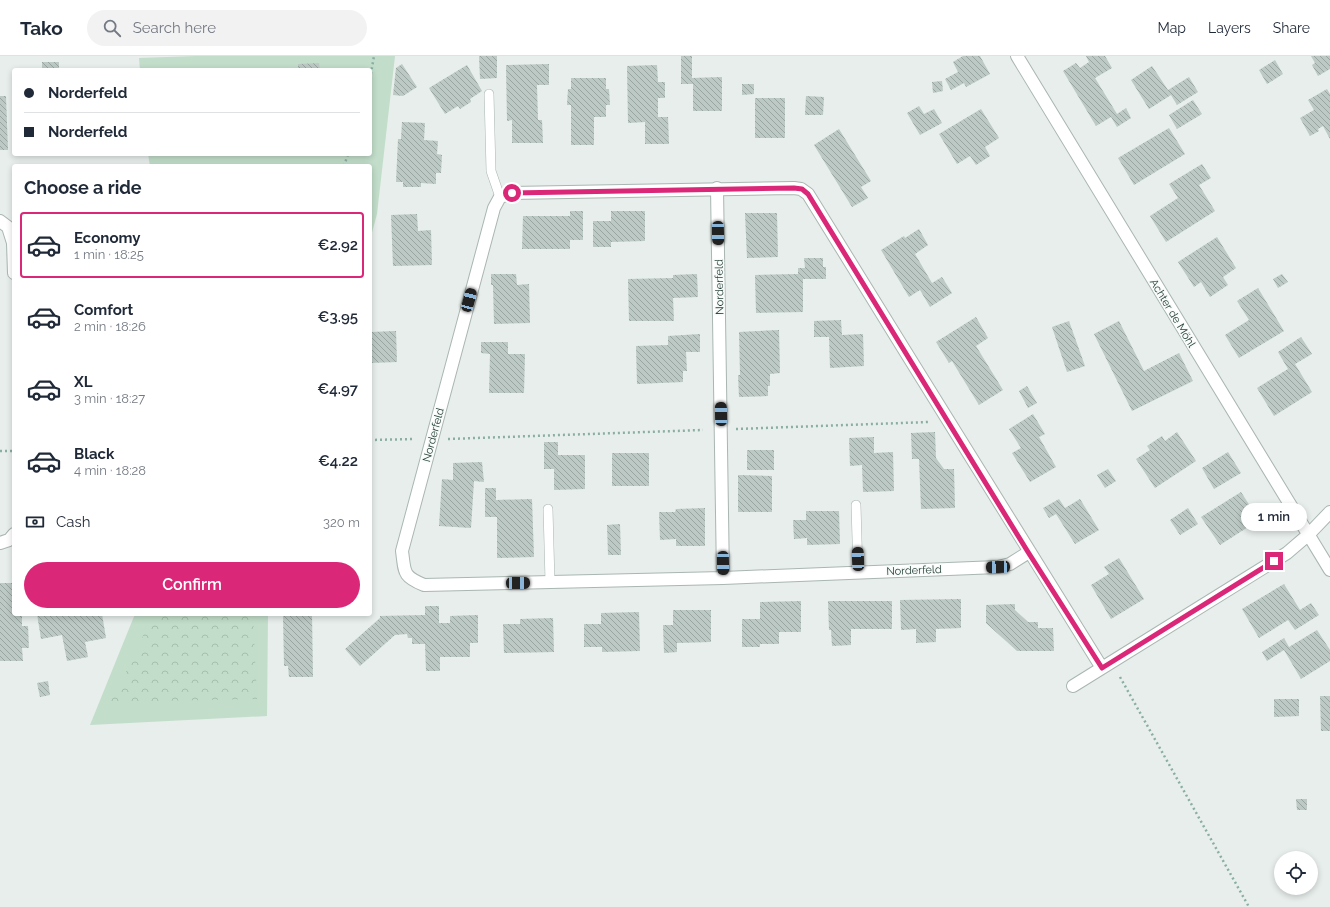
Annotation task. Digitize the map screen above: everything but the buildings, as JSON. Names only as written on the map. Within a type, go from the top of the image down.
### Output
[{"type":"street","name":"Achter de Möhl","points":[[1017,56],[1330,570]]},
{"type":"street","points":[[500,197],[512,193],[717,188],[802,189],[808,194],[950,422],[1028,552],[1102,668]]},
{"type":"street","name":"Norderfeld","points":[[717,188],[723,578]]},
{"type":"street","name":"Norderfeld","points":[[500,197],[494,208],[402,551],[405,574],[412,580],[424,585],[723,578],[998,567],[1010,564],[1028,552]]},
{"type":"street","points":[[0,221],[8,227],[12,240]]},
{"type":"street","points":[[1073,686],[1287,553],[1308,535],[1330,512]]},
{"type":"street","points":[[0,543],[9,540],[12,536]]},
{"type":"lane","points":[[489,94],[491,171],[500,197]]},
{"type":"lane","points":[[856,505],[858,572]]},
{"type":"lane","points":[[548,509],[550,582]]},
{"type":"path","points":[[372,68],[374,56]]},
{"type":"path","points":[[372,440],[950,422]]},
{"type":"path","points":[[0,451],[12,450]]},
{"type":"path","points":[[1102,668],[1117,673],[1249,907]]},
{"type":"green space","points":[[196,56],[395,56],[377,214],[372,233],[372,164],[150,164],[148,156],[372,156],[372,68],[140,68],[139,58]]},
{"type":"green space","points":[[134,616],[268,616],[267,716],[90,725]]},
{"type":"green space","points":[[150,616],[253,616],[257,699],[108,702],[136,655]]},
{"type":"route","points":[[512,193],[717,188],[802,189],[808,194],[950,422],[1028,552],[1102,668],[1274,561]]}]
